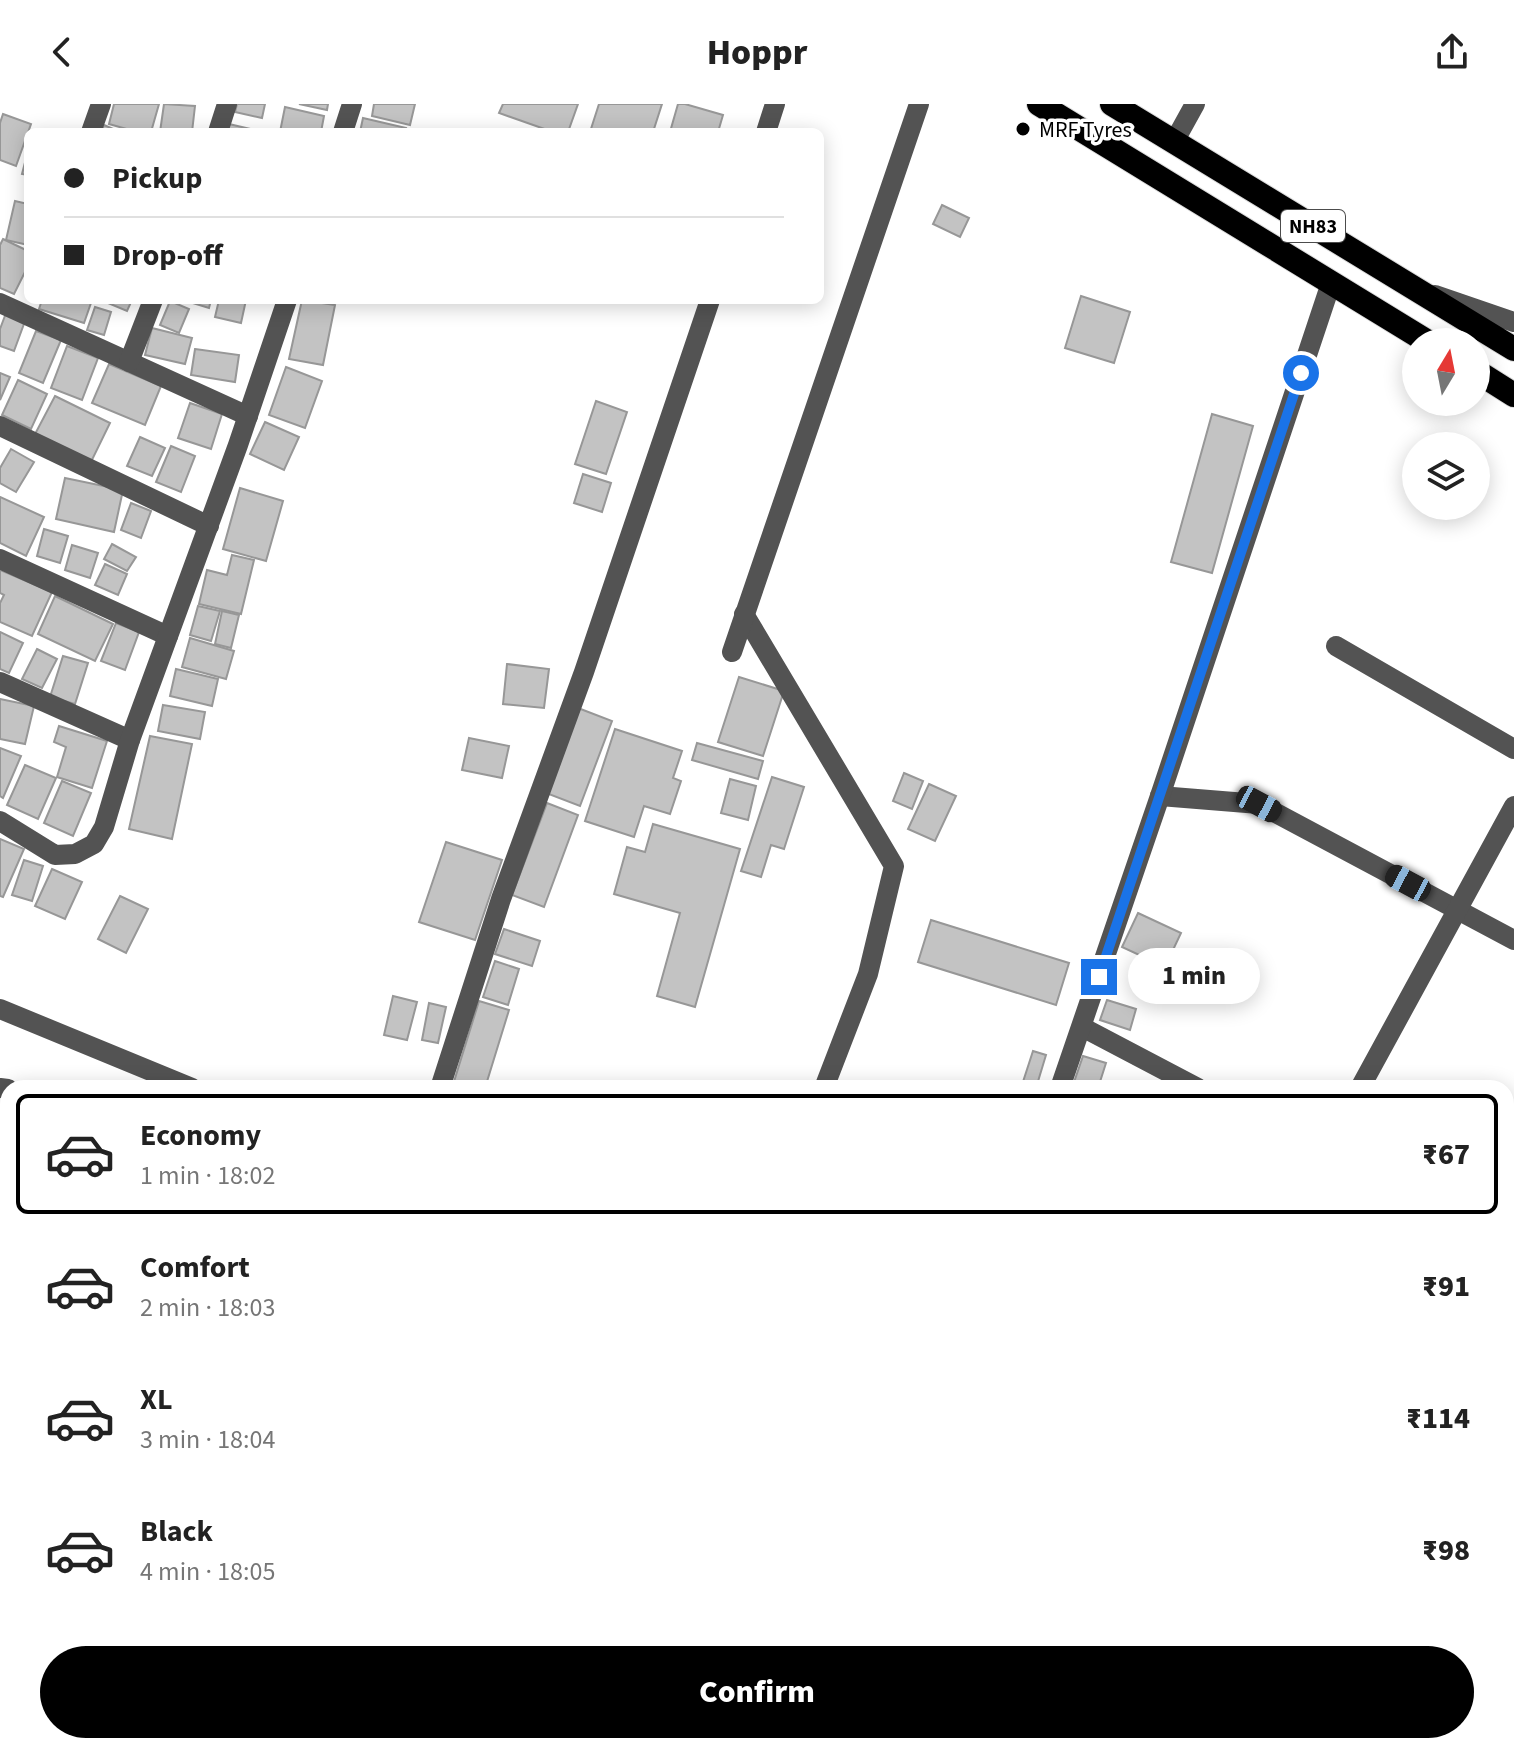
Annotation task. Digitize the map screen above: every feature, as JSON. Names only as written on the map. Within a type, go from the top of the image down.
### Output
[{"type":"highway","name":"NH83","points":[[1039,104],[1405,328]]},
{"type":"highway","name":"NH83","points":[[1112,104],[1514,349]]},
{"type":"highway","points":[[1490,380],[1514,395]]},
{"type":"street","points":[[92,128],[101,104]]},
{"type":"street","points":[[219,128],[227,104]]},
{"type":"street","points":[[344,128],[352,104]]},
{"type":"street","points":[[767,128],[775,104]]},
{"type":"street","points":[[732,652],[919,104]]},
{"type":"street","points":[[1174,142],[1195,104]]},
{"type":"street","points":[[1063,1080],[1331,283]]},
{"type":"street","points":[[1416,289],[1514,322]]},
{"type":"street","points":[[0,303],[30,308],[129,362],[248,416]]},
{"type":"street","points":[[129,362],[151,304]]},
{"type":"street","points":[[0,821],[55,855],[75,854],[94,844],[104,827],[130,740],[209,526],[286,304]]},
{"type":"street","points":[[443,1080],[501,899],[584,672],[709,304]]},
{"type":"street","points":[[0,426],[209,526]]},
{"type":"street","points":[[0,559],[168,636]]},
{"type":"street","points":[[744,614],[894,866],[868,974],[827,1080]]},
{"type":"street","points":[[1336,646],[1514,749]]},
{"type":"street","points":[[0,682],[130,740]]},
{"type":"street","points":[[1160,796],[1259,804],[1514,940]]},
{"type":"street","points":[[1370,1080],[1514,806]]},
{"type":"street","points":[[0,1009],[154,1080]]},
{"type":"street","points":[[1082,1027],[1183,1080]]},
{"type":"building","points":[[114,104],[159,104],[152,128],[123,128],[109,124]]},
{"type":"building","points":[[164,104],[195,106],[192,128],[161,128]]},
{"type":"building","points":[[237,104],[265,104],[262,118],[235,112]]},
{"type":"building","points":[[299,104],[328,104],[327,110]]},
{"type":"building","points":[[374,104],[415,104],[410,125],[372,116]]},
{"type":"building","points":[[503,104],[578,104],[569,128],[542,128],[499,113]]},
{"type":"building","points":[[599,104],[662,104],[654,128],[591,128]]},
{"type":"building","points":[[678,104],[723,115],[719,128],[671,128]]},
{"type":"building","points":[[285,107],[324,116],[322,128],[281,128]]},
{"type":"building","points":[[3,114],[31,124],[30,128],[24,128],[24,144],[16,166],[0,160],[0,123]]},
{"type":"building","points":[[363,118],[406,128],[361,128]]},
{"type":"building","points":[[15,201],[24,203],[24,244],[6,240]]},
{"type":"building","points":[[942,205],[969,218],[960,237],[933,224]]},
{"type":"building","points":[[3,239],[24,249],[24,274],[14,294],[0,288],[0,245]]},
{"type":"building","points":[[1081,296],[1130,312],[1114,363],[1065,348]]},
{"type":"building","points":[[41,304],[91,304],[84,323],[39,309]]},
{"type":"building","points":[[110,304],[130,304],[127,311]]},
{"type":"building","points":[[169,304],[189,309],[179,333],[160,325]]},
{"type":"building","points":[[218,304],[245,304],[241,323],[215,317]]},
{"type":"building","points":[[301,304],[335,305],[323,365],[289,359]]},
{"type":"building","points":[[95,307],[111,312],[104,335],[87,330]]},
{"type":"building","points":[[6,313],[25,321],[14,351],[0,346],[0,329]]},
{"type":"building","points":[[152,328],[192,338],[185,364],[145,355]]},
{"type":"building","points":[[36,331],[61,340],[43,383],[19,373]]},
{"type":"building","points":[[67,346],[98,358],[82,400],[51,388]]},
{"type":"building","points":[[195,349],[239,355],[235,382],[191,375]]},
{"type":"building","points":[[109,364],[161,386],[145,425],[92,403]]},
{"type":"building","points":[[286,367],[322,381],[305,428],[269,415]]},
{"type":"building","points":[[0,373],[10,377],[0,400]]},
{"type":"building","points":[[18,380],[47,394],[31,429],[2,415]]},
{"type":"building","points":[[55,396],[110,423],[90,464],[34,436]]},
{"type":"building","points":[[596,401],[627,412],[606,474],[575,464]]},
{"type":"building","points":[[190,403],[222,414],[211,449],[178,438]]},
{"type":"building","points":[[1212,414],[1253,426],[1212,573],[1171,562]]},
{"type":"building","points":[[265,422],[299,437],[284,470],[250,454]]},
{"type":"building","points":[[140,437],[165,448],[152,476],[127,466]]},
{"type":"building","points":[[171,446],[195,456],[181,492],[156,482]]},
{"type":"building","points":[[11,449],[34,462],[16,492],[0,483],[0,468]]},
{"type":"building","points":[[583,474],[611,483],[602,512],[574,503]]},
{"type":"building","points":[[65,478],[123,490],[114,532],[56,519]]},
{"type":"building","points":[[240,488],[283,501],[266,561],[223,549]]},
{"type":"building","points":[[0,497],[44,517],[26,556],[0,543]]},
{"type":"building","points":[[131,503],[151,511],[141,538],[121,530]]},
{"type":"building","points":[[44,529],[68,536],[60,563],[37,556]]},
{"type":"building","points":[[112,544],[136,557],[127,571],[104,559]]},
{"type":"building","points":[[72,545],[98,553],[90,578],[65,570]]},
{"type":"building","points":[[232,555],[254,560],[241,614],[199,604],[207,570],[227,575]]},
{"type":"building","points":[[105,564],[127,574],[118,595],[95,585]]},
{"type":"building","points":[[0,570],[52,592],[32,636],[0,622],[0,603],[4,595],[0,593]]},
{"type":"building","points":[[55,596],[113,624],[95,661],[38,634]]},
{"type":"building","points":[[198,606],[220,611],[211,641],[190,635]]},
{"type":"building","points":[[222,611],[239,615],[231,648],[215,644]]},
{"type":"building","points":[[116,623],[139,632],[125,670],[101,661]]},
{"type":"building","points":[[0,632],[23,643],[9,673],[0,669]]},
{"type":"building","points":[[190,638],[234,651],[226,679],[182,667]]},
{"type":"building","points":[[37,649],[57,659],[42,688],[22,679]]},
{"type":"building","points":[[63,656],[88,663],[75,704],[50,697]]},
{"type":"building","points":[[507,664],[549,669],[544,708],[503,704]]},
{"type":"building","points":[[176,669],[218,679],[212,706],[170,696]]},
{"type":"building","points":[[739,677],[784,691],[763,756],[718,742]]},
{"type":"building","points":[[0,699],[34,706],[25,744],[0,739]]},
{"type":"building","points":[[163,705],[205,712],[200,739],[158,731]]},
{"type":"building","points":[[578,708],[612,721],[580,806],[546,793]]},
{"type":"building","points":[[59,726],[107,741],[92,788],[57,777],[66,747],[54,742]]},
{"type":"building","points":[[615,729],[682,751],[673,778],[681,781],[670,814],[644,806],[634,837],[585,821]]},
{"type":"building","points":[[150,736],[192,744],[172,839],[129,829]]},
{"type":"building","points":[[469,738],[509,746],[502,778],[462,770]]},
{"type":"building","points":[[697,743],[763,761],[758,779],[692,760]]},
{"type":"building","points":[[0,748],[21,756],[3,798],[0,796]]},
{"type":"building","points":[[25,765],[56,778],[38,819],[7,805]]},
{"type":"building","points":[[904,773],[923,781],[912,809],[893,801]]},
{"type":"building","points":[[772,777],[804,787],[784,849],[771,845],[761,877],[741,871]]},
{"type":"building","points":[[730,779],[756,786],[748,820],[721,813]]},
{"type":"building","points":[[62,781],[91,793],[73,836],[44,823]]},
{"type":"building","points":[[929,784],[956,796],[935,841],[908,829]]},
{"type":"building","points":[[547,803],[578,815],[544,907],[512,895]]},
{"type":"building","points":[[653,824],[740,849],[695,1007],[657,996],[680,913],[614,894],[627,847],[645,852]]},
{"type":"building","points":[[0,839],[24,849],[3,897],[0,896]]},
{"type":"building","points":[[446,842],[502,860],[475,940],[419,922]]},
{"type":"building","points":[[24,860],[43,866],[32,901],[12,895]]},
{"type":"building","points":[[52,869],[82,882],[65,919],[35,906]]},
{"type":"building","points":[[120,896],[148,909],[126,953],[98,939]]},
{"type":"building","points":[[1138,913],[1181,933],[1165,967],[1122,947]]},
{"type":"building","points":[[931,920],[1069,963],[1056,1005],[918,962]]},
{"type":"building","points":[[504,929],[540,941],[532,966],[495,954]]},
{"type":"building","points":[[495,961],[519,969],[508,1005],[483,997]]},
{"type":"building","points":[[393,996],[417,1002],[407,1040],[384,1035]]},
{"type":"building","points":[[1107,1000],[1136,1009],[1130,1030],[1100,1020]]},
{"type":"building","points":[[479,1001],[509,1010],[487,1080],[454,1080]]},
{"type":"building","points":[[429,1003],[446,1007],[438,1043],[422,1040]]},
{"type":"building","points":[[1033,1051],[1046,1055],[1038,1080],[1024,1080]]},
{"type":"building","points":[[1083,1056],[1106,1063],[1101,1080],[1075,1080]]},
{"type":"place","name":"MRF Tyres","points":[[1023,129]]},
{"type":"route","points":[[1099,977],[1301,373]]}]
